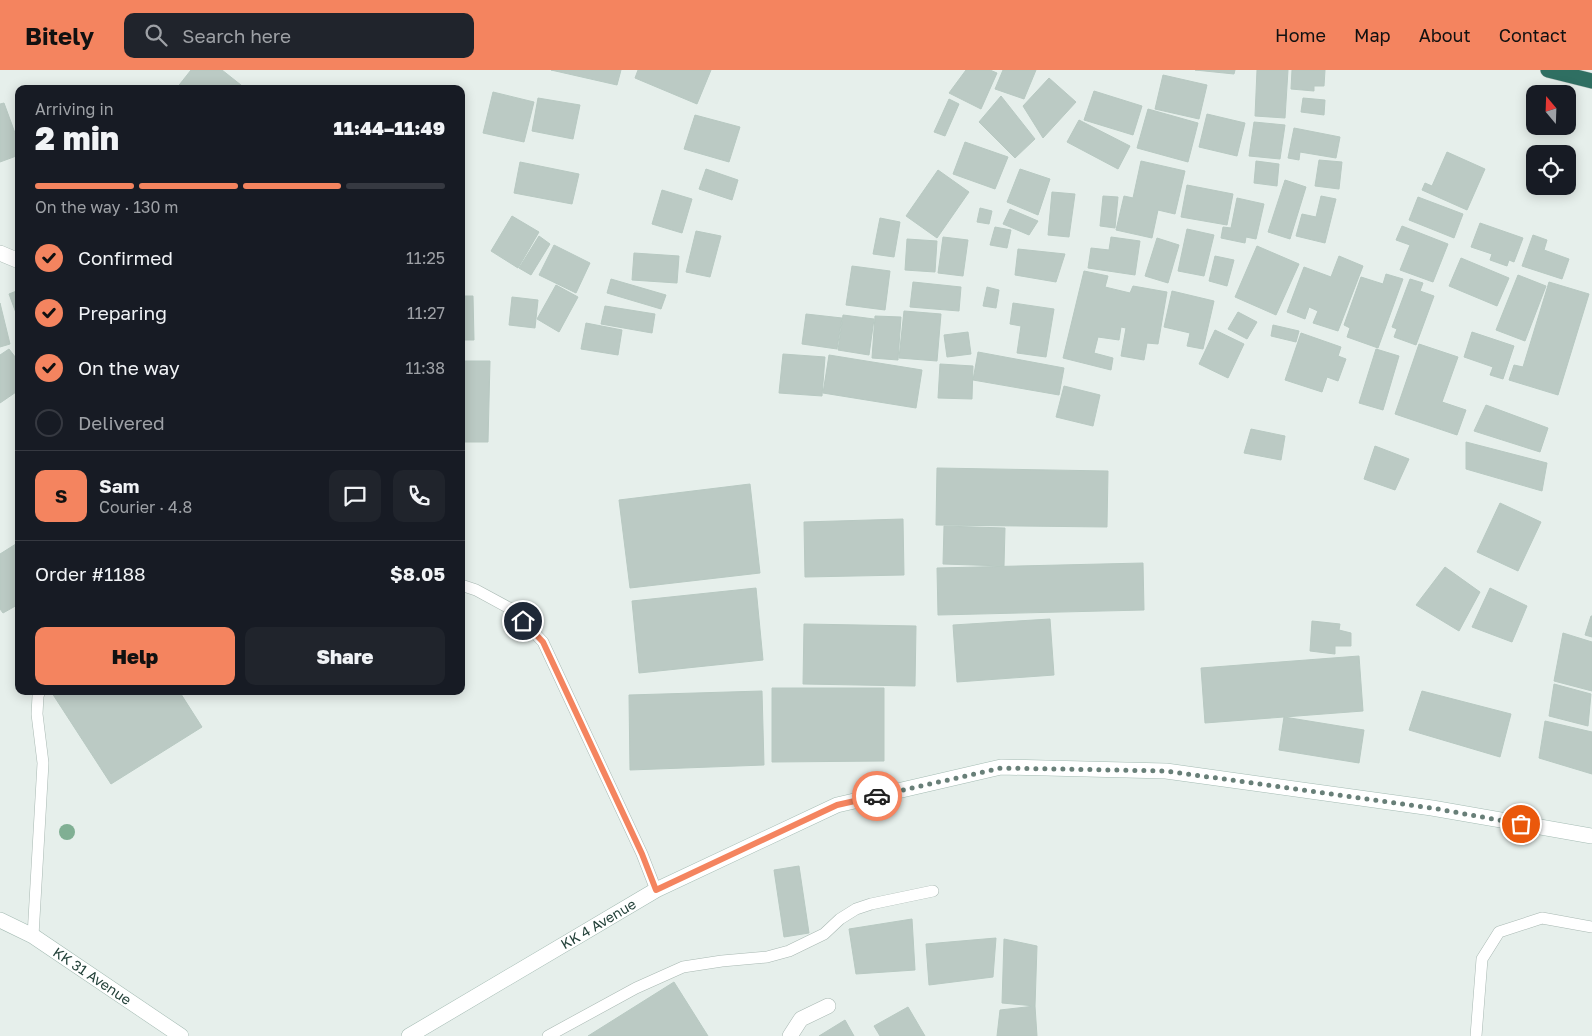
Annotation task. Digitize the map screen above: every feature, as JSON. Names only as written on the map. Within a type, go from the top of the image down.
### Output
[{"type":"highway","points":[[1548,70],[1592,81]]},
{"type":"main road","points":[[0,253],[15,259]]},
{"type":"main road","name":"KK 4 Avenue","points":[[409,1036],[656,890],[837,805],[1001,768],[1166,771],[1432,808],[1592,836]]},
{"type":"main road","name":"KK 31 Avenue","points":[[0,920],[34,936],[181,1036]]},
{"type":"main road","points":[[790,1036],[802,1019],[828,1006]]},
{"type":"lane","points":[[465,586],[476,590],[513,610],[543,642],[642,854],[656,890]]},
{"type":"lane","points":[[34,936],[44,763],[36,714],[38,695]]},
{"type":"lane","points":[[548,1036],[636,988],[683,967],[722,961],[767,958],[789,952],[824,934],[840,919],[856,909],[933,891]]},
{"type":"lane","points":[[1476,1036],[1482,960],[1499,932],[1542,918],[1592,926]]},
{"type":"building","points":[[191,70],[222,70],[241,85],[179,85]]},
{"type":"building","points":[[551,70],[621,70],[617,85]]},
{"type":"building","points":[[638,70],[711,70],[697,104],[635,78]]},
{"type":"building","points":[[966,70],[990,70],[997,73],[981,109],[949,93]]},
{"type":"building","points":[[1003,70],[1036,70],[1024,99],[995,89]]},
{"type":"building","points":[[1195,70],[1235,70],[1234,74]]},
{"type":"building","points":[[1257,70],[1288,70],[1285,118],[1255,116]]},
{"type":"building","points":[[1292,70],[1325,70],[1324,86],[1314,86],[1314,91],[1291,89]]},
{"type":"building","points":[[1163,75],[1207,85],[1199,119],[1155,109]]},
{"type":"building","points":[[1049,78],[1076,102],[1043,138],[1023,106]]},
{"type":"building","points":[[1094,91],[1142,106],[1133,135],[1084,120]]},
{"type":"building","points":[[493,92],[534,102],[524,142],[483,133]]},
{"type":"building","points":[[1001,96],[1035,139],[1015,158],[979,122]]},
{"type":"building","points":[[538,98],[580,105],[573,139],[532,131]]},
{"type":"building","points":[[1303,98],[1325,100],[1324,115],[1301,112]]},
{"type":"building","points":[[949,99],[959,104],[945,136],[934,132]]},
{"type":"building","points":[[4,103],[15,133],[15,156],[0,162],[0,104]]},
{"type":"building","points":[[1148,109],[1198,123],[1188,162],[1137,148]]},
{"type":"building","points":[[1207,114],[1245,123],[1237,156],[1199,147]]},
{"type":"building","points":[[695,115],[740,127],[729,162],[684,149]]},
{"type":"building","points":[[1079,120],[1130,146],[1118,169],[1067,142]]},
{"type":"building","points":[[1254,122],[1285,125],[1280,159],[1249,156]]},
{"type":"building","points":[[1294,128],[1340,137],[1336,158],[1300,152],[1299,160],[1288,158]]},
{"type":"building","points":[[965,142],[1008,157],[995,189],[953,174]]},
{"type":"building","points":[[1447,152],[1485,169],[1467,210],[1422,190],[1425,183],[1432,186]]},
{"type":"building","points":[[1319,160],[1342,162],[1339,189],[1315,186]]},
{"type":"building","points":[[1141,161],[1185,171],[1175,214],[1158,210],[1152,238],[1116,230],[1124,196],[1133,198]]},
{"type":"building","points":[[1256,161],[1279,164],[1277,186],[1254,183]]},
{"type":"building","points":[[520,162],[579,174],[572,204],[514,193]]},
{"type":"building","points":[[706,169],[738,180],[732,200],[699,189]]},
{"type":"building","points":[[1020,169],[1050,179],[1038,215],[1007,202]]},
{"type":"building","points":[[938,170],[969,192],[937,238],[906,216]]},
{"type":"building","points":[[1285,180],[1306,187],[1290,239],[1268,232]]},
{"type":"building","points":[[1187,185],[1233,194],[1227,225],[1181,217]]},
{"type":"building","points":[[662,190],[692,199],[682,233],[652,224]]},
{"type":"building","points":[[1052,192],[1075,194],[1069,237],[1048,235]]},
{"type":"building","points":[[1103,196],[1118,197],[1115,228],[1100,226]]},
{"type":"building","points":[[1321,196],[1336,199],[1325,243],[1296,236],[1302,214],[1316,217]]},
{"type":"building","points":[[1418,197],[1463,214],[1454,238],[1409,220]]},
{"type":"building","points":[[1237,198],[1264,204],[1256,239],[1246,237],[1245,243],[1221,238],[1223,227],[1231,228]]},
{"type":"building","points":[[980,208],[992,211],[989,224],[977,222]]},
{"type":"building","points":[[1010,209],[1038,221],[1029,235],[1003,224]]},
{"type":"building","points":[[512,216],[539,232],[518,268],[491,251]]},
{"type":"building","points":[[880,218],[900,222],[894,257],[873,254]]},
{"type":"building","points":[[1480,223],[1523,238],[1514,262],[1509,260],[1507,266],[1490,260],[1492,254],[1471,247]]},
{"type":"building","points":[[1402,226],[1448,244],[1433,282],[1400,270],[1410,245],[1396,240]]},
{"type":"building","points":[[995,227],[1011,230],[1007,248],[990,245]]},
{"type":"building","points":[[1187,229],[1214,235],[1204,276],[1178,271]]},
{"type":"building","points":[[696,231],[721,236],[710,277],[686,272]]},
{"type":"building","points":[[1533,235],[1547,240],[1544,250],[1569,259],[1562,279],[1522,266]]},
{"type":"building","points":[[539,236],[550,244],[531,275],[519,268]]},
{"type":"building","points":[[943,237],[968,240],[963,276],[938,273]]},
{"type":"building","points":[[1111,237],[1140,241],[1135,275],[1088,268],[1091,248],[1109,250]]},
{"type":"building","points":[[1157,238],[1179,245],[1168,283],[1145,276]]},
{"type":"building","points":[[907,239],[937,241],[935,272],[905,270]]},
{"type":"building","points":[[554,245],[590,263],[576,293],[539,275]]},
{"type":"building","points":[[1257,246],[1299,264],[1276,315],[1235,297]]},
{"type":"building","points":[[1018,249],[1065,254],[1056,282],[1015,275]]},
{"type":"building","points":[[634,253],[679,256],[677,283],[632,280]]},
{"type":"building","points":[[1215,256],[1234,260],[1227,286],[1209,281]]},
{"type":"building","points":[[1339,256],[1363,266],[1338,331],[1313,323],[1318,311],[1309,307],[1305,319],[1287,312],[1304,267],[1331,277]]},
{"type":"building","points":[[1461,258],[1509,278],[1497,306],[1449,286]]},
{"type":"building","points":[[852,266],[890,271],[885,310],[846,305]]},
{"type":"building","points":[[1084,271],[1108,276],[1105,287],[1130,293],[1133,286],[1167,292],[1158,344],[1147,343],[1144,360],[1121,356],[1126,328],[1121,327],[1119,340],[1098,337],[1094,353],[1113,358],[1111,370],[1063,358]]},
{"type":"building","points":[[1386,274],[1403,279],[1378,348],[1347,337],[1350,328],[1344,325],[1361,277],[1383,284]]},
{"type":"building","points":[[1518,275],[1546,286],[1525,341],[1496,330]]},
{"type":"building","points":[[611,279],[666,295],[661,309],[607,293]]},
{"type":"building","points":[[1410,279],[1423,283],[1420,291],[1434,296],[1416,345],[1394,337],[1397,329],[1392,327]]},
{"type":"building","points":[[913,282],[961,287],[959,311],[910,307]]},
{"type":"building","points":[[1549,282],[1589,294],[1558,395],[1509,380],[1514,365],[1523,367]]},
{"type":"building","points":[[556,285],[578,297],[559,332],[537,319]]},
{"type":"building","points":[[987,287],[999,290],[996,308],[983,306]]},
{"type":"building","points":[[1172,291],[1214,301],[1203,349],[1187,346],[1190,333],[1164,327]]},
{"type":"building","points":[[15,292],[15,310],[9,294]]},
{"type":"building","points":[[465,296],[473,296],[474,340],[465,340]]},
{"type":"building","points":[[512,297],[538,300],[535,328],[509,325]]},
{"type":"building","points":[[0,303],[10,344],[0,347]]},
{"type":"building","points":[[1013,303],[1054,309],[1046,357],[1017,353],[1021,326],[1010,324]]},
{"type":"building","points":[[605,306],[655,314],[652,333],[601,324]]},
{"type":"building","points":[[904,311],[941,314],[937,361],[899,358]]},
{"type":"building","points":[[1238,312],[1257,322],[1247,339],[1228,329]]},
{"type":"building","points":[[806,314],[842,318],[837,349],[802,344]]},
{"type":"building","points":[[843,315],[874,319],[869,355],[838,350]]},
{"type":"building","points":[[875,316],[901,317],[898,360],[872,358]]},
{"type":"building","points":[[586,323],[622,330],[618,355],[581,349]]},
{"type":"building","points":[[1273,325],[1299,331],[1296,342],[1271,336]]},
{"type":"building","points":[[1215,330],[1244,344],[1228,378],[1199,364]]},
{"type":"building","points":[[968,332],[971,354],[947,357],[944,335]]},
{"type":"building","points":[[1472,332],[1514,346],[1503,379],[1490,375],[1493,367],[1464,357]]},
{"type":"building","points":[[1301,333],[1341,347],[1338,356],[1346,359],[1338,381],[1327,377],[1322,392],[1285,380]]},
{"type":"building","points":[[1419,344],[1458,357],[1442,402],[1466,410],[1457,435],[1395,414]]},
{"type":"building","points":[[9,349],[15,357],[15,393],[0,403],[0,355]]},
{"type":"building","points":[[1376,349],[1399,356],[1383,410],[1359,403]]},
{"type":"building","points":[[978,352],[1064,368],[1059,395],[973,380]]},
{"type":"building","points":[[783,354],[825,357],[822,396],[779,393]]},
{"type":"building","points":[[829,355],[922,370],[916,408],[823,393]]},
{"type":"building","points":[[465,361],[490,361],[488,442],[465,442]]},
{"type":"building","points":[[940,364],[973,366],[972,399],[938,398]]},
{"type":"building","points":[[1064,386],[1100,395],[1093,426],[1056,417]]},
{"type":"building","points":[[1486,405],[1548,428],[1540,452],[1474,431]]},
{"type":"building","points":[[1251,429],[1285,436],[1281,460],[1244,453]]},
{"type":"building","points":[[1466,442],[1547,463],[1542,491],[1466,469]]},
{"type":"building","points":[[1375,446],[1409,459],[1395,490],[1364,479]]},
{"type":"building","points":[[937,468],[1108,471],[1107,527],[936,525]]},
{"type":"building","points":[[750,484],[760,573],[630,588],[619,500]]},
{"type":"building","points":[[1500,503],[1541,522],[1518,571],[1477,552]]},
{"type":"building","points":[[903,519],[904,575],[805,577],[804,522]]},
{"type":"building","points":[[944,526],[1005,528],[1004,566],[943,564]]},
{"type":"building","points":[[15,545],[15,606],[3,613],[0,609],[0,554]]},
{"type":"building","points":[[1143,563],[1144,610],[938,615],[937,568]]},
{"type":"building","points":[[1445,567],[1480,592],[1459,631],[1416,605]]},
{"type":"building","points":[[756,588],[763,660],[639,673],[632,601]]},
{"type":"building","points":[[1490,588],[1527,606],[1512,642],[1472,627]]},
{"type":"building","points":[[1592,616],[1592,637],[1585,635]]},
{"type":"building","points":[[1050,619],[1054,675],[957,682],[953,625]]},
{"type":"building","points":[[1312,621],[1340,624],[1339,630],[1351,633],[1351,646],[1335,646],[1335,654],[1310,651]]},
{"type":"building","points":[[804,624],[916,626],[915,686],[803,684]]},
{"type":"building","points":[[1563,633],[1592,642],[1592,691],[1554,681]]},
{"type":"building","points":[[1359,656],[1363,711],[1205,723],[1201,668]]},
{"type":"building","points":[[1554,684],[1591,694],[1588,726],[1549,716]]},
{"type":"building","points":[[772,688],[884,688],[884,761],[772,762]]},
{"type":"building","points":[[762,691],[764,765],[630,770],[629,695]]},
{"type":"building","points":[[1422,691],[1511,714],[1500,757],[1409,730]]},
{"type":"building","points":[[53,695],[182,695],[202,727],[111,784]]},
{"type":"building","points":[[1284,717],[1364,730],[1359,763],[1279,750]]},
{"type":"building","points":[[1545,721],[1592,732],[1592,774],[1539,758]]},
{"type":"building","points":[[799,866],[809,933],[784,937],[774,870]]},
{"type":"building","points":[[912,919],[915,970],[856,974],[849,929]]},
{"type":"building","points":[[996,938],[993,977],[929,985],[926,944]]},
{"type":"building","points":[[1004,939],[1037,946],[1035,1006],[1002,1003]]},
{"type":"building","points":[[674,982],[708,1036],[588,1036]]},
{"type":"building","points":[[1035,1006],[1037,1036],[997,1036],[1000,1010]]},
{"type":"building","points":[[908,1007],[925,1036],[880,1036],[874,1026]]},
{"type":"building","points":[[845,1020],[854,1036],[819,1036]]},
{"type":"way so far","points":[[877,796],[1001,768],[1166,771],[1432,808],[1521,824]]},
{"type":"route","points":[[523,621],[543,642],[642,854],[656,890],[837,805],[877,796]]}]
